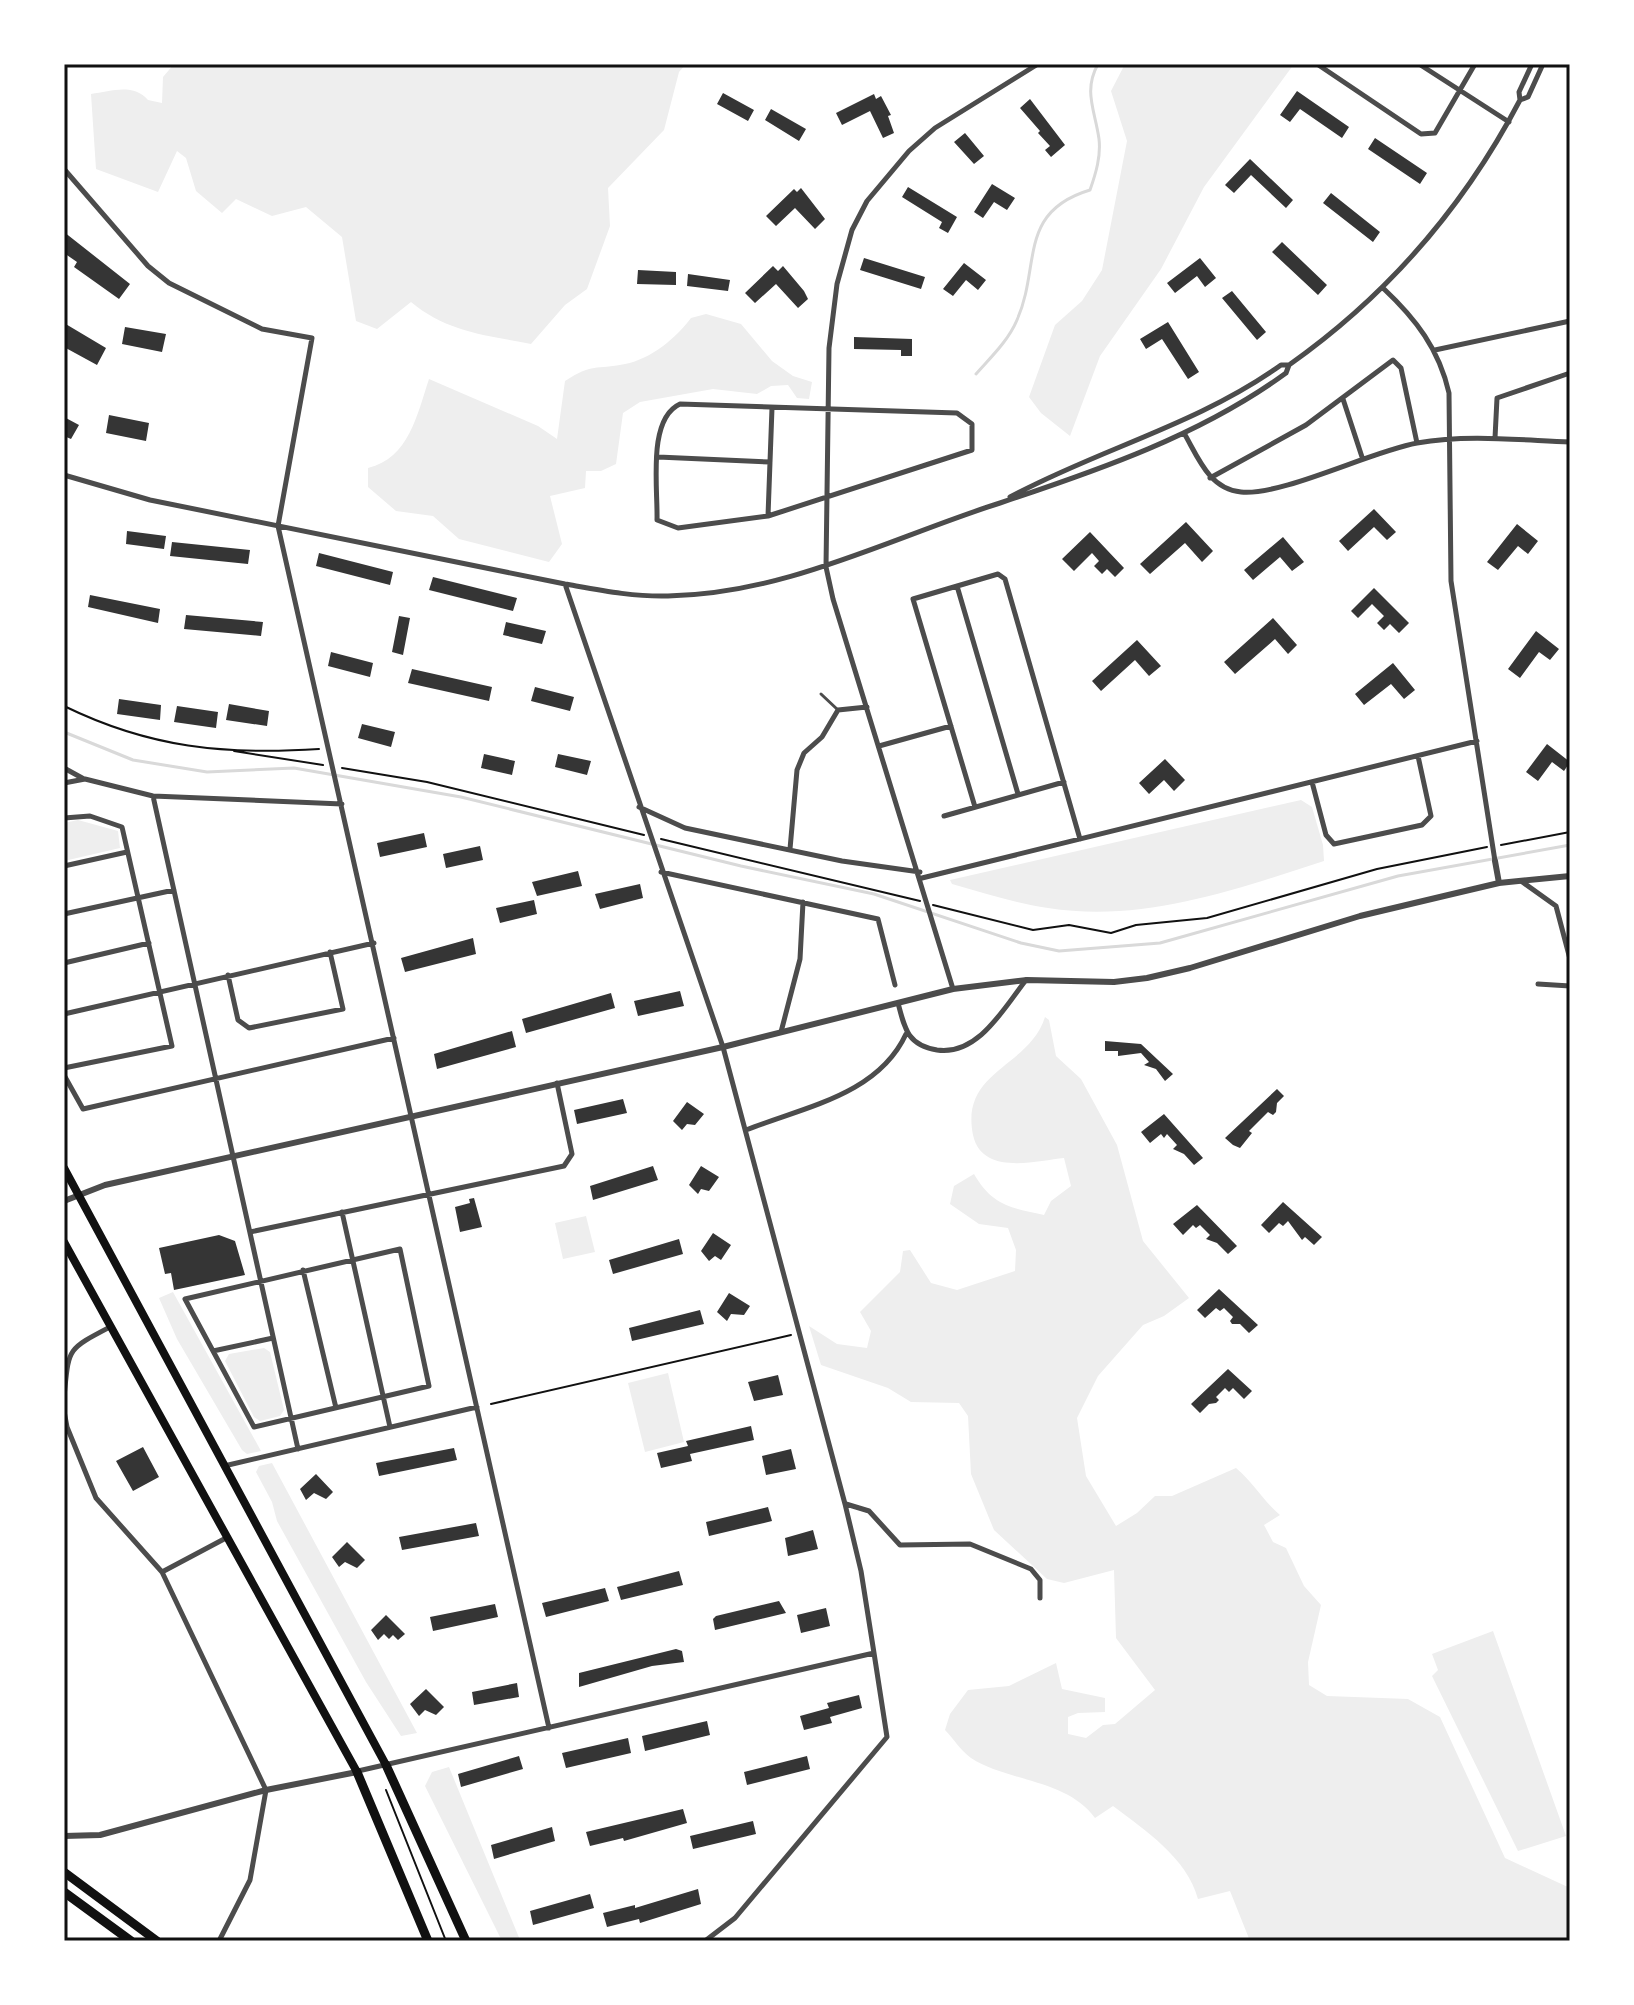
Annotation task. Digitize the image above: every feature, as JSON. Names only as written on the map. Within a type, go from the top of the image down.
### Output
[{"type":"highway","points":[[386,1765],[466,1941]]},
{"type":"highway","points":[[357,1772],[428,1941]]},
{"type":"highway","points":[[64,1872],[157,1941]]},
{"type":"highway","points":[[64,1892],[131,1941]]},
{"type":"main road","points":[[64,1168],[386,1765]]},
{"type":"main road","points":[[64,1242],[357,1772]]},
{"type":"street","points":[[953,989],[826,567],[829,348],[837,284],[852,230],[867,201],[909,151],[935,128],[1038,64]]},
{"type":"street","points":[[1317,64],[1421,134],[1435,133],[1475,64]]},
{"type":"street","points":[[1419,64],[1509,122]]},
{"type":"street","points":[[64,475],[150,500],[621,594],[668,596],[763,585],[826,567],[1038,491],[1184,433],[1263,390],[1286,373],[1289,365],[1339,330],[1383,288],[1454,209],[1509,122],[1532,64]]},
{"type":"street","points":[[1520,100],[1528,97],[1543,64]]},
{"type":"street","points":[[64,169],[148,266],[169,283],[262,329],[312,338],[278,526],[331,748],[549,1728]]},
{"type":"street","points":[[1383,288],[1406,309],[1435,350],[1443,365],[1449,393],[1451,581],[1499,883]]},
{"type":"street","points":[[1435,350],[1570,321]]},
{"type":"street","points":[[1210,478],[1274,445],[1343,399],[1393,360],[1398,363],[1417,443]]},
{"type":"street","points":[[999,503],[1042,479],[1175,427],[1215,407],[1281,365],[1289,365]]},
{"type":"street","points":[[1495,438],[1497,398],[1570,373]]},
{"type":"street","points":[[1343,399],[1362,457]]},
{"type":"street","points":[[680,404],[772,408],[957,413],[972,424],[972,450],[768,516],[678,528],[657,520],[658,457],[661,422],[666,413],[680,404]]},
{"type":"street","points":[[768,516],[772,408]]},
{"type":"street","points":[[1184,433],[1210,478],[1239,492],[1284,485],[1362,457],[1417,443],[1495,438],[1570,442]]},
{"type":"street","points":[[658,457],[770,462]]},
{"type":"street","points":[[975,807],[913,599],[998,574],[1005,579],[1080,839]]},
{"type":"street","points":[[565,584],[638,807],[723,1047],[861,1571],[887,1737],[735,1918],[705,1941]]},
{"type":"street","points":[[957,586],[1018,794]]},
{"type":"street","points":[[790,849],[797,770],[804,753],[822,737],[838,710],[867,707]]},
{"type":"street","points":[[879,746],[951,726]]},
{"type":"street","points":[[638,807],[685,828],[921,875],[1477,741]]},
{"type":"street","points":[[1312,782],[1326,835],[1334,844],[1422,825],[1431,816],[1418,756]]},
{"type":"street","points":[[64,768],[85,779],[153,796],[342,804]]},
{"type":"street","points":[[64,783],[85,779]]},
{"type":"street","points":[[944,816],[1064,782]]},
{"type":"street","points":[[153,796],[298,1449]]},
{"type":"street","points":[[64,818],[90,816],[122,827],[172,1046],[64,1068]]},
{"type":"street","points":[[64,866],[127,852]]},
{"type":"street","points":[[660,869],[878,919],[895,985]]},
{"type":"street","points":[[64,1201],[79,1194],[723,1047],[953,989],[1027,980],[1114,982],[1147,978],[1360,916],[1499,883],[1570,876]]},
{"type":"street","points":[[1521,881],[1556,906],[1570,959]]},
{"type":"street","points":[[64,914],[174,890]]},
{"type":"street","points":[[781,1032],[800,959],[803,902]]},
{"type":"street","points":[[64,963],[149,943]]},
{"type":"street","points":[[64,1014],[374,943]]},
{"type":"street","points":[[228,975],[238,1020],[249,1028],[343,1009],[330,952]]},
{"type":"street","points":[[898,1003],[906,1034],[917,1046],[948,1052],[959,1050],[992,1024],[1027,980]]},
{"type":"street","points":[[1538,984],[1570,986]]},
{"type":"street","points":[[746,1130],[845,1094],[870,1079],[890,1061],[906,1034]]},
{"type":"street","points":[[64,1075],[83,1109],[394,1038]]},
{"type":"street","points":[[250,1232],[570,1162],[572,1154],[557,1083]]},
{"type":"street","points":[[342,1212],[390,1427]]},
{"type":"street","points":[[400,1249],[429,1386],[254,1427],[185,1299],[260,1279],[352,1260],[400,1249]]},
{"type":"street","points":[[303,1270],[336,1408]]},
{"type":"street","points":[[64,1397],[69,1354],[76,1345],[110,1327]]},
{"type":"street","points":[[213,1351],[273,1338]]},
{"type":"street","points":[[223,1466],[477,1407]]},
{"type":"street","points":[[64,1411],[67,1427],[96,1498],[162,1572],[266,1790],[250,1880],[219,1941]]},
{"type":"street","points":[[845,1504],[869,1511],[900,1545],[970,1544],[1031,1569],[1040,1580],[1040,1598]]},
{"type":"street","points":[[162,1572],[226,1538]]},
{"type":"street","points":[[64,1836],[114,1832],[266,1790],[357,1772],[874,1653]]},
{"type":"lane","points":[[821,694],[838,710]]},
{"type":"path","points":[[64,706],[112,728],[165,744],[227,751],[331,748]]},
{"type":"path","points":[[427,782],[849,881],[984,921],[1044,931],[1069,925],[1111,933],[1136,925],[1182,923],[1377,869],[1570,832]]},
{"type":"path","points":[[491,1404],[800,1333]]},
{"type":"path","points":[[386,1790],[446,1941]]},
{"type":"shaded area","points":[[174,64],[686,64],[679,72],[664,130],[608,188],[610,226],[587,289],[565,305],[531,344],[453,326],[411,302],[377,329],[356,321],[342,237],[306,207],[272,216],[236,199],[222,213],[196,191],[186,158],[177,151],[158,192],[96,169],[91,94],[129,90],[162,103],[163,77]]},
{"type":"shaded area","points":[[1125,64],[1294,64],[1204,187],[1161,269],[1100,356],[1070,436],[1041,413],[1029,397],[1055,325],[1082,301],[1102,270],[1127,141],[1111,91]]},
{"type":"shaded area","points":[[706,314],[741,324],[772,361],[793,376],[812,382],[809,399],[797,398],[788,385],[771,386],[757,394],[713,389],[640,402],[623,413],[616,464],[601,471],[586,471],[585,488],[550,496],[562,544],[549,562],[459,539],[433,516],[396,511],[368,487],[368,468],[382,463],[402,445],[415,420],[429,379],[538,426],[557,439],[565,381],[588,369],[644,358],[670,340],[691,318]]},
{"type":"shaded area","points":[[1301,800],[1312,807],[1323,845],[1324,861],[1188,901],[1119,911],[1048,908],[952,884],[950,880]]},
{"type":"shaded area","points":[[78,820],[118,831],[120,848],[64,861],[64,823]]},
{"type":"shaded area","points":[[1045,1017],[1049,1020],[1056,1056],[1081,1079],[1117,1145],[1143,1241],[1189,1298],[1164,1316],[1143,1325],[1098,1376],[1077,1418],[1086,1476],[1116,1526],[1137,1513],[1155,1496],[1172,1496],[1236,1468],[1280,1515],[1264,1525],[1273,1542],[1286,1548],[1304,1586],[1321,1605],[1308,1662],[1309,1685],[1327,1696],[1408,1699],[1440,1717],[1505,1858],[1570,1888],[1570,1941],[1250,1941],[1230,1891],[1198,1899],[1193,1884],[1175,1858],[1113,1806],[1095,1818],[1083,1805],[1053,1788],[1002,1772],[971,1758],[945,1730],[950,1714],[968,1690],[1009,1686],[1056,1663],[1062,1689],[1105,1698],[1105,1712],[1078,1713],[1068,1717],[1068,1734],[1086,1738],[1103,1725],[1115,1724],[1155,1690],[1116,1638],[1114,1570],[1064,1583],[1047,1579],[994,1530],[971,1474],[968,1416],[959,1403],[911,1402],[888,1388],[821,1365],[809,1326],[837,1344],[867,1348],[871,1331],[860,1312],[900,1272],[903,1251],[910,1250],[931,1283],[957,1290],[1015,1271],[1016,1250],[1008,1228],[979,1224],[950,1204],[954,1186],[974,1174],[988,1192],[1003,1204],[1044,1215],[1051,1201],[1071,1186],[1064,1158],[1025,1163],[998,1161],[978,1148],[973,1135],[972,1113],[977,1096],[998,1071],[1025,1048],[1037,1034]]},
{"type":"shaded area","points":[[586,1216],[595,1252],[563,1259],[555,1223]]},
{"type":"shaded area","points":[[173,1292],[261,1451],[247,1454],[242,1450],[177,1339],[159,1298]]},
{"type":"shaded area","points":[[264,1348],[270,1352],[284,1410],[280,1416],[260,1421],[254,1417],[225,1361],[229,1354]]},
{"type":"shaded area","points":[[668,1373],[684,1442],[645,1452],[628,1383]]},
{"type":"shaded area","points":[[272,1463],[417,1733],[401,1736],[366,1682],[277,1521],[272,1502],[256,1472],[259,1466]]},
{"type":"shaded area","points":[[1493,1631],[1566,1836],[1518,1851],[1432,1676],[1438,1670],[1432,1654]]},
{"type":"shaded area","points":[[449,1767],[520,1940],[501,1939],[425,1786],[432,1772]]},
{"type":"building","points":[[1297,91],[1349,127],[1342,138],[1300,109],[1290,122],[1280,115]]},
{"type":"building","points":[[723,93],[754,110],[748,121],[717,104]]},
{"type":"building","points":[[874,94],[876,99],[881,96],[891,115],[888,116],[894,133],[883,138],[870,111],[842,125],[836,113]]},
{"type":"building","points":[[1030,99],[1065,145],[1051,157],[1045,150],[1050,146],[1020,108]]},
{"type":"building","points":[[771,109],[806,129],[799,141],[765,120]]},
{"type":"building","points":[[965,133],[984,156],[974,164],[954,142]]},
{"type":"building","points":[[1375,138],[1427,173],[1420,184],[1368,149]]},
{"type":"building","points":[[1250,159],[1293,200],[1286,208],[1251,175],[1234,193],[1225,185]]},
{"type":"building","points":[[992,184],[1015,198],[1007,210],[994,202],[983,218],[974,212]]},
{"type":"building","points":[[908,187],[957,217],[948,233],[939,228],[942,222],[902,197]]},
{"type":"building","points":[[801,188],[825,219],[815,229],[795,208],[776,226],[766,216],[794,189],[797,192]]},
{"type":"building","points":[[1331,193],[1380,232],[1373,242],[1323,203]]},
{"type":"building","points":[[64,232],[130,284],[119,299],[74,267],[77,262],[64,253]]},
{"type":"building","points":[[1282,242],[1327,285],[1318,295],[1272,252]]},
{"type":"building","points":[[864,258],[925,277],[921,289],[860,270]]},
{"type":"building","points":[[1200,258],[1216,278],[1205,287],[1197,276],[1175,293],[1167,283]]},
{"type":"building","points":[[964,263],[986,280],[978,290],[966,280],[953,296],[943,289]]},
{"type":"building","points":[[773,266],[778,271],[783,266],[804,291],[808,299],[798,308],[776,284],[755,303],[745,293]]},
{"type":"building","points":[[638,270],[676,272],[676,285],[637,284]]},
{"type":"building","points":[[688,274],[730,280],[728,291],[687,286]]},
{"type":"building","points":[[1232,291],[1266,332],[1257,340],[1222,298]]},
{"type":"building","points":[[1168,322],[1199,372],[1188,379],[1162,339],[1146,349],[1140,339]]},
{"type":"building","points":[[64,323],[106,348],[97,365],[64,347]]},
{"type":"building","points":[[125,327],[166,334],[162,352],[122,344]]},
{"type":"building","points":[[854,337],[912,339],[912,356],[901,356],[901,350],[854,349]]},
{"type":"building","points":[[109,415],[149,423],[146,441],[106,433]]},
{"type":"building","points":[[64,417],[79,425],[71,439],[64,436]]},
{"type":"building","points":[[1374,509],[1396,532],[1387,540],[1374,527],[1348,551],[1339,541]]},
{"type":"building","points":[[1186,522],[1213,551],[1202,562],[1185,543],[1150,574],[1140,564]]},
{"type":"building","points":[[1517,524],[1538,541],[1528,554],[1518,546],[1498,570],[1487,562]]},
{"type":"building","points":[[127,531],[166,536],[164,549],[126,544]]},
{"type":"building","points":[[1090,532],[1124,568],[1115,577],[1107,569],[1102,574],[1094,566],[1099,561],[1092,553],[1074,571],[1062,559]]},
{"type":"building","points":[[1283,537],[1304,562],[1292,571],[1280,557],[1253,580],[1244,570]]},
{"type":"building","points":[[172,542],[250,550],[248,564],[170,556]]},
{"type":"building","points":[[319,553],[393,572],[390,585],[316,566]]},
{"type":"building","points":[[433,577],[517,598],[513,611],[429,590]]},
{"type":"building","points":[[1374,588],[1409,623],[1399,633],[1390,624],[1384,630],[1377,623],[1384,616],[1372,604],[1358,618],[1351,611]]},
{"type":"building","points":[[90,595],[160,609],[158,623],[88,607]]},
{"type":"building","points":[[186,615],[263,622],[261,636],[184,629]]},
{"type":"building","points":[[399,616],[410,618],[403,655],[392,652]]},
{"type":"building","points":[[1273,618],[1297,645],[1288,654],[1275,639],[1235,674],[1224,662]]},
{"type":"building","points":[[506,622],[546,631],[542,644],[503,635]]},
{"type":"building","points":[[1536,631],[1559,649],[1550,660],[1539,652],[1520,678],[1508,669]]},
{"type":"building","points":[[1137,640],[1161,666],[1149,676],[1135,660],[1101,691],[1092,681]]},
{"type":"building","points":[[331,652],[373,663],[370,677],[328,666]]},
{"type":"building","points":[[1393,663],[1415,690],[1404,699],[1391,684],[1364,705],[1355,694]]},
{"type":"building","points":[[412,669],[492,687],[489,701],[408,683]]},
{"type":"building","points":[[535,687],[574,697],[570,711],[531,701]]},
{"type":"building","points":[[119,699],[161,705],[160,720],[117,714]]},
{"type":"building","points":[[229,704],[269,711],[267,726],[226,720]]},
{"type":"building","points":[[177,706],[218,712],[216,728],[174,722]]},
{"type":"building","points":[[362,724],[395,732],[391,747],[358,738]]},
{"type":"building","points":[[1547,744],[1570,762],[1564,771],[1552,762],[1538,781],[1526,772]]},
{"type":"building","points":[[484,754],[515,761],[512,775],[481,768]]},
{"type":"building","points":[[558,754],[591,761],[587,775],[555,767]]},
{"type":"building","points":[[1165,759],[1185,780],[1174,791],[1164,780],[1149,794],[1139,783]]},
{"type":"building","points":[[424,833],[427,847],[380,857],[377,843]]},
{"type":"building","points":[[480,846],[483,860],[446,868],[443,854]]},
{"type":"building","points":[[578,871],[582,886],[537,896],[532,882]]},
{"type":"building","points":[[640,884],[643,898],[600,909],[595,894]]},
{"type":"building","points":[[534,900],[537,914],[500,923],[496,908]]},
{"type":"building","points":[[473,938],[476,954],[405,972],[401,958]]},
{"type":"building","points":[[680,991],[684,1006],[638,1016],[634,1001]]},
{"type":"building","points":[[611,993],[615,1008],[526,1033],[522,1019]]},
{"type":"building","points":[[512,1031],[516,1047],[437,1069],[434,1054]]},
{"type":"building","points":[[1105,1041],[1141,1044],[1173,1074],[1165,1081],[1156,1069],[1144,1065],[1149,1062],[1141,1053],[1118,1056],[1118,1051],[1105,1051]]},
{"type":"building","points":[[1277,1089],[1284,1096],[1277,1103],[1276,1112],[1273,1115],[1268,1112],[1249,1131],[1252,1133],[1240,1148],[1225,1138]]},
{"type":"building","points":[[623,1099],[627,1113],[577,1124],[574,1110]]},
{"type":"building","points":[[687,1102],[704,1114],[695,1125],[687,1124],[682,1130],[673,1121]]},
{"type":"building","points":[[1164,1114],[1203,1158],[1194,1165],[1184,1154],[1173,1149],[1177,1145],[1167,1134],[1164,1138],[1161,1134],[1150,1143],[1141,1132]]},
{"type":"building","points":[[653,1166],[658,1180],[593,1200],[590,1186]]},
{"type":"building","points":[[701,1166],[719,1177],[709,1191],[701,1189],[698,1194],[689,1185]]},
{"type":"building","points":[[474,1198],[482,1227],[460,1232],[455,1207],[470,1203],[469,1199]]},
{"type":"building","points":[[1283,1202],[1322,1237],[1314,1245],[1305,1237],[1302,1240],[1288,1221],[1283,1226],[1279,1223],[1269,1233],[1261,1225]]},
{"type":"building","points":[[1197,1205],[1237,1246],[1228,1254],[1217,1243],[1206,1239],[1210,1235],[1200,1225],[1196,1228],[1193,1225],[1183,1235],[1173,1224]]},
{"type":"building","points":[[713,1233],[731,1245],[721,1260],[715,1256],[709,1261],[701,1251]]},
{"type":"building","points":[[219,1235],[235,1241],[245,1275],[174,1290],[171,1273],[165,1274],[159,1248]]},
{"type":"building","points":[[679,1239],[683,1254],[613,1274],[609,1260]]},
{"type":"building","points":[[1219,1289],[1258,1325],[1249,1333],[1240,1324],[1232,1324],[1230,1321],[1233,1317],[1224,1308],[1220,1311],[1216,1308],[1205,1318],[1197,1310]]},
{"type":"building","points":[[729,1293],[750,1306],[744,1315],[731,1314],[727,1321],[717,1312]]},
{"type":"building","points":[[700,1310],[704,1324],[632,1341],[629,1328]]},
{"type":"building","points":[[1228,1369],[1252,1391],[1244,1399],[1233,1388],[1229,1392],[1225,1388],[1216,1397],[1219,1400],[1216,1403],[1209,1404],[1200,1413],[1191,1404]]},
{"type":"building","points":[[778,1375],[783,1395],[754,1401],[748,1382]]},
{"type":"building","points":[[751,1426],[754,1440],[690,1454],[692,1461],[661,1468],[657,1453],[688,1446],[686,1441]]},
{"type":"building","points":[[143,1447],[159,1477],[133,1491],[116,1461]]},
{"type":"building","points":[[454,1448],[457,1460],[379,1476],[376,1463]]},
{"type":"building","points":[[791,1449],[796,1469],[766,1475],[762,1456]]},
{"type":"building","points":[[316,1474],[333,1492],[326,1499],[314,1493],[306,1500],[300,1489]]},
{"type":"building","points":[[768,1507],[772,1521],[709,1536],[706,1522]]},
{"type":"building","points":[[476,1523],[479,1536],[402,1550],[399,1537]]},
{"type":"building","points":[[813,1530],[818,1549],[788,1556],[785,1538]]},
{"type":"building","points":[[347,1542],[365,1560],[357,1568],[345,1562],[339,1567],[332,1557]]},
{"type":"building","points":[[679,1571],[683,1585],[621,1600],[617,1587]]},
{"type":"building","points":[[605,1588],[609,1601],[546,1617],[542,1603]]},
{"type":"building","points":[[779,1601],[786,1613],[715,1630],[713,1619],[716,1616]]},
{"type":"building","points":[[495,1604],[498,1617],[433,1631],[430,1617]]},
{"type":"building","points":[[826,1608],[830,1626],[801,1633],[797,1615]]},
{"type":"building","points":[[386,1615],[405,1634],[398,1640],[393,1635],[389,1639],[384,1634],[378,1640],[371,1630]]},
{"type":"building","points":[[676,1649],[682,1651],[684,1662],[652,1666],[579,1687],[579,1673]]},
{"type":"building","points":[[517,1683],[519,1697],[474,1705],[472,1692]]},
{"type":"building","points":[[426,1689],[444,1707],[436,1715],[425,1710],[419,1716],[410,1704]]},
{"type":"building","points":[[859,1695],[862,1708],[830,1717],[832,1723],[804,1730],[800,1716],[829,1708],[827,1703]]},
{"type":"building","points":[[707,1721],[710,1735],[645,1751],[642,1736]]},
{"type":"building","points":[[628,1738],[631,1753],[566,1768],[562,1753]]},
{"type":"building","points":[[519,1756],[523,1769],[461,1787],[458,1774]]},
{"type":"building","points":[[807,1756],[810,1769],[747,1785],[744,1772]]},
{"type":"building","points":[[683,1809],[687,1823],[624,1841],[623,1838],[590,1846],[586,1832]]},
{"type":"building","points":[[753,1821],[756,1834],[693,1849],[690,1836]]},
{"type":"building","points":[[552,1827],[555,1841],[494,1859],[491,1845]]},
{"type":"building","points":[[698,1889],[701,1904],[640,1923],[639,1919],[607,1927],[603,1913],[635,1905],[635,1908]]},
{"type":"building","points":[[590,1894],[594,1908],[533,1925],[530,1911]]},
{"type":"waterway","points":[[976,374],[1004,342],[1017,320],[1041,227],[1051,212],[1067,200],[1090,190],[1099,152],[1091,101],[1091,83],[1098,64]]},
{"type":"waterway","points":[[64,732],[133,760],[207,772],[294,768],[461,797],[741,866],[874,894],[1021,943],[1059,951],[1160,943],[1398,876],[1570,845]]}]
